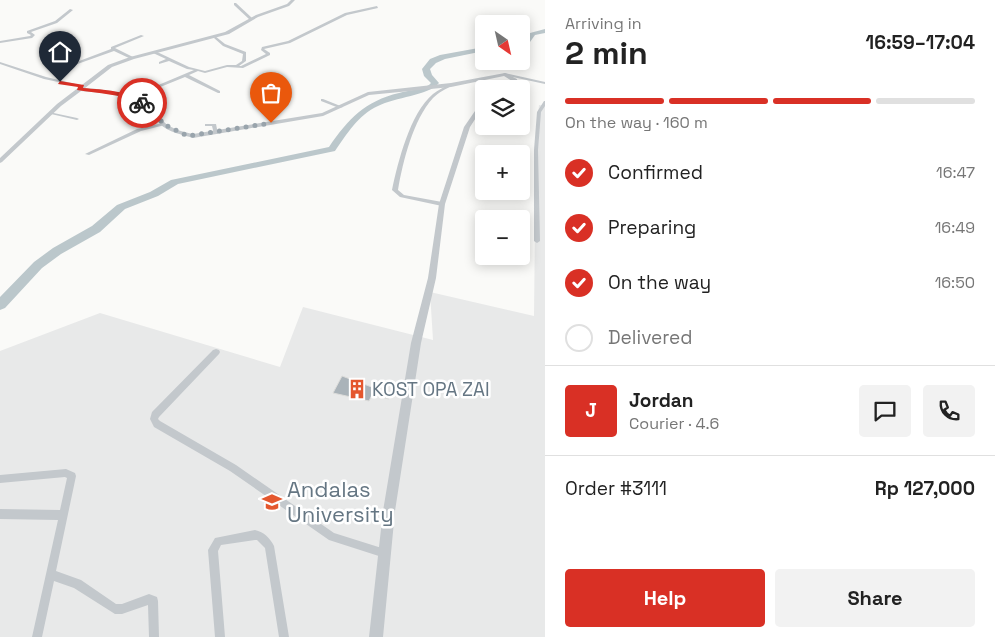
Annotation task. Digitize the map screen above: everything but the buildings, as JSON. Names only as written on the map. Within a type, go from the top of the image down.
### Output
[{"type":"street","points":[[0,161],[51,113],[104,70],[132,58],[232,31],[251,19],[288,5],[293,0]]},
{"type":"street","points":[[235,4],[251,19]]},
{"type":"street","points":[[238,65],[242,67],[266,56],[269,53],[262,49],[282,44],[313,31],[332,19],[376,7]]},
{"type":"street","points":[[0,42],[31,37],[33,35],[28,32],[56,22],[71,10]]},
{"type":"street","points":[[115,49],[112,48],[142,36]]},
{"type":"street","points":[[154,52],[205,72],[244,62],[245,53],[224,45],[215,37]]},
{"type":"street","points":[[128,41],[136,44]]},
{"type":"street","points":[[68,66],[115,49],[132,58]]},
{"type":"street","points":[[160,63],[170,59]]},
{"type":"street","points":[[0,63],[81,88],[132,97],[155,111],[162,122],[188,136],[216,133],[332,112],[368,94],[397,89],[451,85],[505,74],[545,83]]},
{"type":"street","points":[[132,97],[198,70]]},
{"type":"street","points":[[505,74],[515,80]]},
{"type":"street","points":[[185,75],[219,92]]},
{"type":"street","points":[[442,204],[402,196],[395,190],[406,144],[418,119],[430,99],[451,85]]},
{"type":"street","points":[[322,100],[341,107]]},
{"type":"street","points":[[537,241],[536,150],[539,112],[545,102]]},
{"type":"street","points":[[51,113],[76,119]]},
{"type":"street","points":[[376,637],[392,493],[416,343],[432,278],[442,204],[467,127],[475,115]]},
{"type":"street","points":[[87,154],[162,122]]},
{"type":"street","points":[[207,125],[214,125],[216,133]]},
{"type":"street","points":[[116,140],[123,145]]},
{"type":"street","points":[[216,352],[155,415],[157,424],[233,468],[332,537],[385,553]]},
{"type":"street","points":[[0,479],[70,474],[72,480],[37,637]]},
{"type":"street","points":[[0,514],[63,515]]},
{"type":"street","points":[[220,637],[213,550],[218,541],[255,535],[260,536],[269,546],[284,637]]},
{"type":"street","points":[[50,574],[77,584],[115,609],[122,609],[149,598],[153,601],[154,637]]},
{"type":"shaded area","name":"Andalas University","points":[[539,105],[545,106],[545,637],[0,637],[0,351],[100,313],[280,367],[303,307],[433,340],[430,292],[534,316],[536,134]]},
{"type":"waterway","points":[[530,38],[532,34],[545,31]]},
{"type":"waterway","points":[[0,305],[38,265],[57,251],[96,229],[121,207],[154,194],[175,182],[332,149],[350,124],[367,108],[392,97],[425,90],[432,86],[435,83],[428,76],[426,69],[433,61],[443,57],[475,51]]},
{"type":"way so far","points":[[142,103],[155,111],[163,124],[188,136],[271,123]]},
{"type":"place","name":"KOST OPA ZAI","points":[[357,389]]},
{"type":"place","name":"Andalas University","points":[[272,502]]},
{"type":"route","points":[[60,82],[82,86],[79,89],[113,92],[132,97],[142,103]]}]
